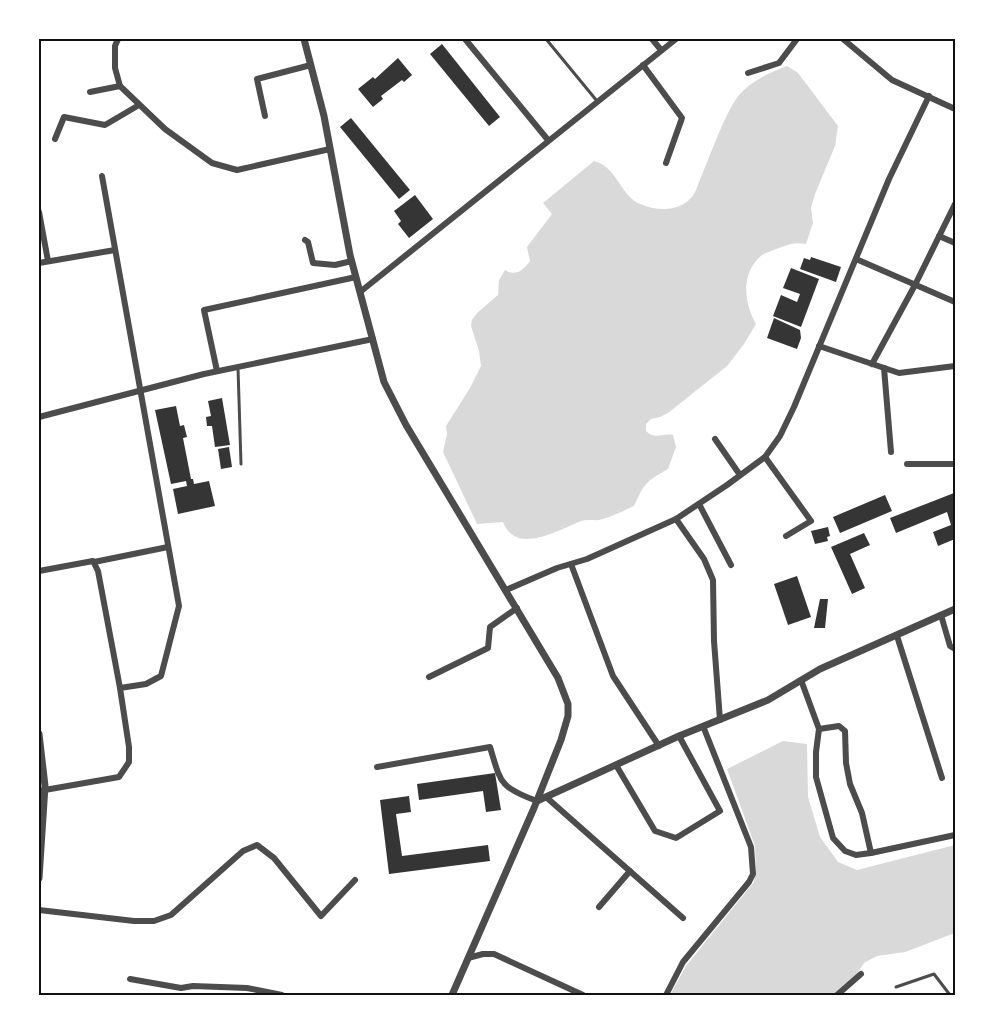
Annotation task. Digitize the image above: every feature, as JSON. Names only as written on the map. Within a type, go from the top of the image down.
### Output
[{"type":"street","points":[[118,39],[115,46],[115,68],[120,86],[165,129],[212,163],[237,170],[330,149]]},
{"type":"street","points":[[304,39],[330,149],[352,261],[384,382],[406,425],[558,678],[568,704],[568,716],[561,740],[537,801],[452,995]]},
{"type":"street","points":[[465,39],[548,140]]},
{"type":"street","points":[[652,39],[661,50]]},
{"type":"street","points":[[360,291],[676,39]]},
{"type":"street","points":[[748,73],[779,63],[797,39]]},
{"type":"street","points":[[843,39],[892,80],[955,109]]},
{"type":"street","points":[[265,116],[257,79],[311,65]]},
{"type":"street","points":[[643,65],[682,118],[666,163]]},
{"type":"street","points":[[90,92],[120,86]]},
{"type":"street","points":[[506,590],[587,559],[676,519],[765,457],[780,436],[889,179],[929,96]]},
{"type":"street","points":[[55,139],[64,117],[105,125],[139,105]]},
{"type":"street","points":[[102,176],[179,606],[161,676],[146,684],[120,688]]},
{"type":"street","points":[[872,364],[955,204]]},
{"type":"street","points":[[39,212],[48,261]]},
{"type":"street","points":[[939,236],[955,243]]},
{"type":"street","points":[[305,240],[308,242],[313,263],[335,266],[352,261]]},
{"type":"street","points":[[39,263],[116,250]]},
{"type":"street","points":[[856,259],[955,302]]},
{"type":"street","points":[[217,371],[204,310],[356,277]]},
{"type":"street","points":[[39,417],[139,389],[373,339]]},
{"type":"street","points":[[819,346],[899,373],[955,366]]},
{"type":"street","points":[[884,368],[891,452]]},
{"type":"street","points":[[715,439],[740,475]]},
{"type":"street","points":[[765,457],[811,521],[786,536]]},
{"type":"street","points":[[907,464],[955,464]]},
{"type":"street","points":[[699,504],[731,565]]},
{"type":"street","points":[[676,519],[704,558],[713,580],[714,641],[720,720]]},
{"type":"street","points":[[39,571],[168,548]]},
{"type":"street","points":[[42,791],[119,777],[129,762],[129,747],[120,688],[98,571],[94,562]]},
{"type":"street","points":[[571,564],[613,676],[659,746]]},
{"type":"street","points":[[429,677],[488,648],[490,627],[517,608]]},
{"type":"street","points":[[377,766],[490,747],[500,782],[514,793],[537,801],[679,736],[768,700],[820,669],[955,609]]},
{"type":"street","points":[[941,615],[950,646],[955,649]]},
{"type":"street","points":[[897,636],[942,778]]},
{"type":"street","points":[[801,680],[819,729],[816,777],[833,838],[845,851],[856,855],[871,853],[955,835]]},
{"type":"street","points":[[666,995],[683,962],[749,882],[753,874],[751,847],[703,726]]},
{"type":"street","points":[[819,729],[839,726],[845,730],[848,774],[862,813],[871,853]]},
{"type":"street","points":[[39,734],[45,769],[39,878]]},
{"type":"street","points":[[616,765],[655,831],[676,838],[720,811],[679,736]]},
{"type":"street","points":[[546,797],[683,918]]},
{"type":"street","points":[[39,910],[134,921],[154,921],[171,915],[243,851],[258,845],[274,858],[321,916],[355,880]]},
{"type":"street","points":[[599,907],[630,872]]},
{"type":"street","points":[[468,958],[494,954],[583,995]]},
{"type":"street","points":[[837,995],[861,974]]},
{"type":"street","points":[[130,979],[180,992],[193,986],[247,988],[282,995]]},
{"type":"lane","points":[[546,39],[597,101]]},
{"type":"lane","points":[[238,367],[241,464]]},
{"type":"lane","points":[[896,987],[934,974],[950,995]]},
{"type":"shaded area","points":[[787,66],[798,73],[838,126],[835,146],[811,208],[813,223],[806,244],[796,243],[768,252],[755,262],[750,270],[746,288],[747,298],[756,324],[727,366],[668,413],[651,419],[646,424],[646,431],[649,434],[673,435],[676,447],[668,469],[646,484],[634,506],[603,519],[581,521],[538,538],[517,537],[509,532],[503,522],[477,524],[443,452],[447,434],[446,426],[481,366],[471,326],[472,320],[498,295],[499,280],[505,270],[512,273],[519,272],[530,261],[527,247],[552,214],[543,203],[594,161],[608,169],[628,195],[640,204],[667,209],[686,203],[696,191],[724,122],[740,94],[762,77]]},
{"type":"shaded area","points":[[783,741],[807,744],[808,797],[820,837],[838,862],[857,870],[955,845],[955,933],[905,952],[877,956],[864,963],[856,975],[834,995],[670,995],[686,966],[754,882],[755,846],[727,769]]},
{"type":"building","points":[[442,44],[500,117],[489,126],[430,54]]},
{"type":"building","points":[[398,58],[412,75],[381,96],[383,99],[373,107],[358,89],[373,77],[375,79]]},
{"type":"building","points":[[351,118],[410,190],[399,199],[340,127]]},
{"type":"building","points":[[415,195],[433,219],[409,238],[398,224],[401,221],[394,211]]},
{"type":"building","points":[[811,257],[841,267],[836,282],[800,269],[804,258],[810,260]]},
{"type":"building","points":[[791,268],[819,279],[801,327],[773,316],[781,295],[797,302],[800,294],[783,288]]},
{"type":"building","points":[[774,318],[800,330],[801,338],[797,349],[767,338]]},
{"type":"building","points":[[222,398],[230,445],[215,447],[212,426],[207,426],[206,417],[211,416],[208,401]]},
{"type":"building","points":[[176,406],[180,426],[184,425],[187,437],[183,438],[191,479],[194,484],[209,481],[215,506],[178,514],[173,489],[187,486],[186,481],[171,484],[155,410]]},
{"type":"building","points":[[229,447],[232,467],[221,469],[218,449]]},
{"type":"building","points":[[954,493],[955,539],[938,546],[933,532],[951,525],[947,512],[896,533],[890,518]]},
{"type":"building","points":[[885,495],[892,511],[840,533],[833,517]]},
{"type":"building","points":[[828,527],[830,536],[827,537],[828,541],[815,544],[811,531]]},
{"type":"building","points":[[864,533],[870,545],[850,554],[865,588],[852,594],[831,547]]},
{"type":"building","points":[[797,576],[811,617],[788,625],[774,584]]},
{"type":"building","points":[[820,599],[828,599],[825,628],[814,628]]},
{"type":"building","points":[[495,773],[501,810],[486,812],[483,791],[419,800],[417,784]]},
{"type":"building","points":[[409,796],[411,812],[396,814],[402,856],[488,845],[490,861],[389,874],[380,800]]}]
